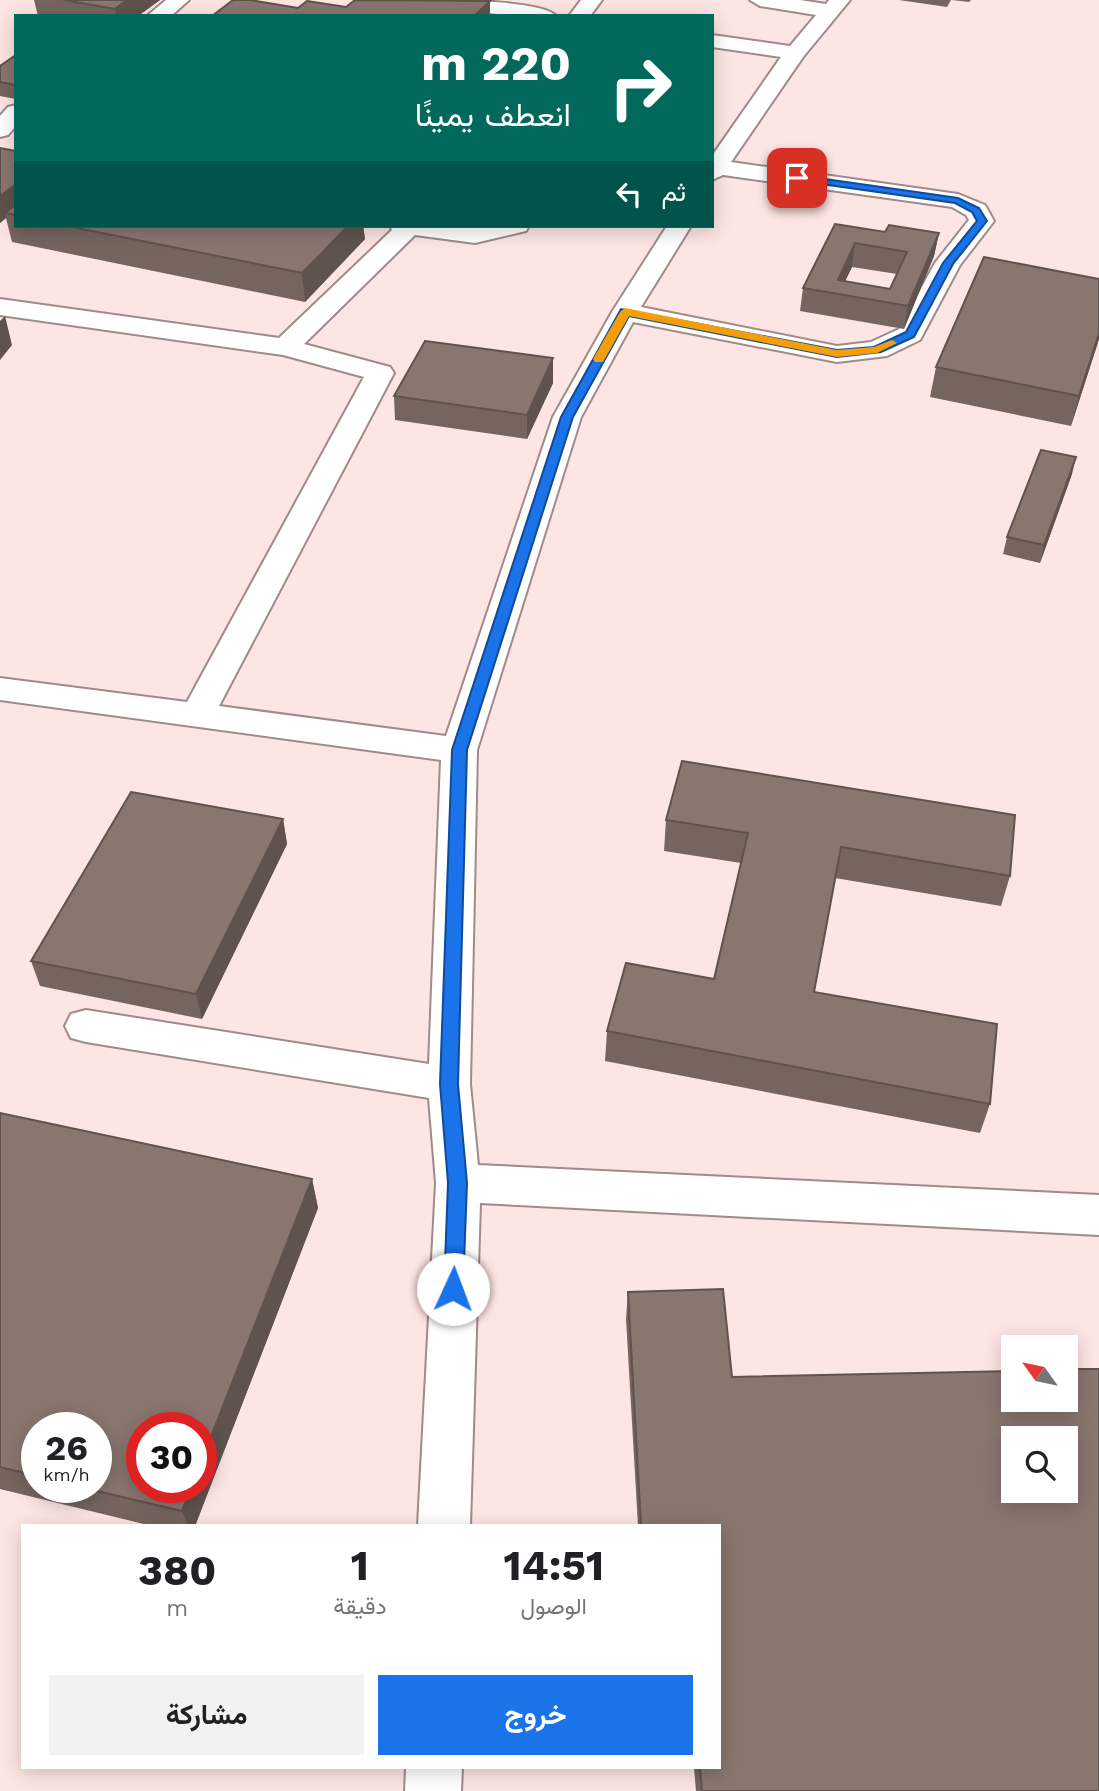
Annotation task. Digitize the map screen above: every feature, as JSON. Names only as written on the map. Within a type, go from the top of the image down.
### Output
[{"type":"street","points":[[160,14],[179,0]]},
{"type":"street","points":[[446,0],[534,14]]},
{"type":"street","points":[[581,14],[592,0]]},
{"type":"street","points":[[760,0],[835,5]]},
{"type":"street","points":[[625,312],[837,354],[877,350],[910,334],[948,263],[982,221],[975,210],[958,201],[714,170],[795,53],[835,5]]},
{"type":"street","points":[[714,41],[795,53]]},
{"type":"street","points":[[14,115],[0,133],[14,146]]},
{"type":"street","points":[[285,347],[403,228]]},
{"type":"street","points":[[421,228],[475,235],[508,228]]},
{"type":"street","points":[[444,1524],[458,1183],[449,1084],[459,750],[567,417],[625,312],[678,228]]},
{"type":"street","points":[[0,307],[285,347],[380,373],[198,714]]},
{"type":"street","points":[[0,689],[459,750]]},
{"type":"street","points":[[86,1026],[449,1084]]},
{"type":"street","points":[[458,1183],[1099,1215]]},
{"type":"street","points":[[433,1791],[434,1769]]},
{"type":"building","points":[[64,0],[127,0],[115,9]]},
{"type":"building","points":[[233,0],[298,8],[307,1],[346,7],[355,0],[490,1],[476,14],[215,14]]},
{"type":"building","points":[[14,56],[14,85],[0,82],[0,66]]},
{"type":"building","points":[[0,148],[14,151],[14,186],[0,196]]},
{"type":"building","points":[[14,206],[14,215],[5,213]]},
{"type":"building","points":[[835,224],[885,232],[889,225],[939,233],[908,306],[803,288]],"holes":[[[855,243],[907,252],[890,289],[838,280]]]},
{"type":"building","points":[[77,228],[346,228],[302,273]]},
{"type":"building","points":[[984,257],[1099,279],[1099,333],[1079,396],[936,367]]},
{"type":"building","points":[[425,341],[553,358],[527,415],[394,396]]},
{"type":"building","points":[[1041,450],[1076,457],[1044,545],[1007,537]]},
{"type":"building","points":[[682,761],[1015,815],[1010,876],[841,847],[814,992],[997,1024],[990,1104],[607,1031],[626,963],[714,979],[748,833],[666,820]]},
{"type":"building","points":[[131,792],[283,819],[196,994],[31,961]]},
{"type":"building","points":[[0,1113],[312,1179],[217,1421],[217,1412],[126,1412],[126,1498],[112,1495],[112,1412],[21,1412],[21,1472],[0,1467]]},
{"type":"building","points":[[723,1289],[732,1377],[1001,1371],[1001,1412],[1078,1412],[1078,1369],[1099,1369],[1099,1791],[702,1791],[700,1769],[721,1769],[721,1524],[641,1524],[628,1292]]},
{"type":"building","points":[[148,1503],[185,1503],[182,1511]]},
{"type":"slow traffic","points":[[599,359],[625,312],[837,354],[877,350],[892,343]]},
{"type":"route","points":[[453,1289],[458,1183],[449,1084],[459,750],[567,417],[625,312],[837,354],[877,350],[910,334],[948,263],[982,221],[975,210],[958,201],[797,178]]}]
